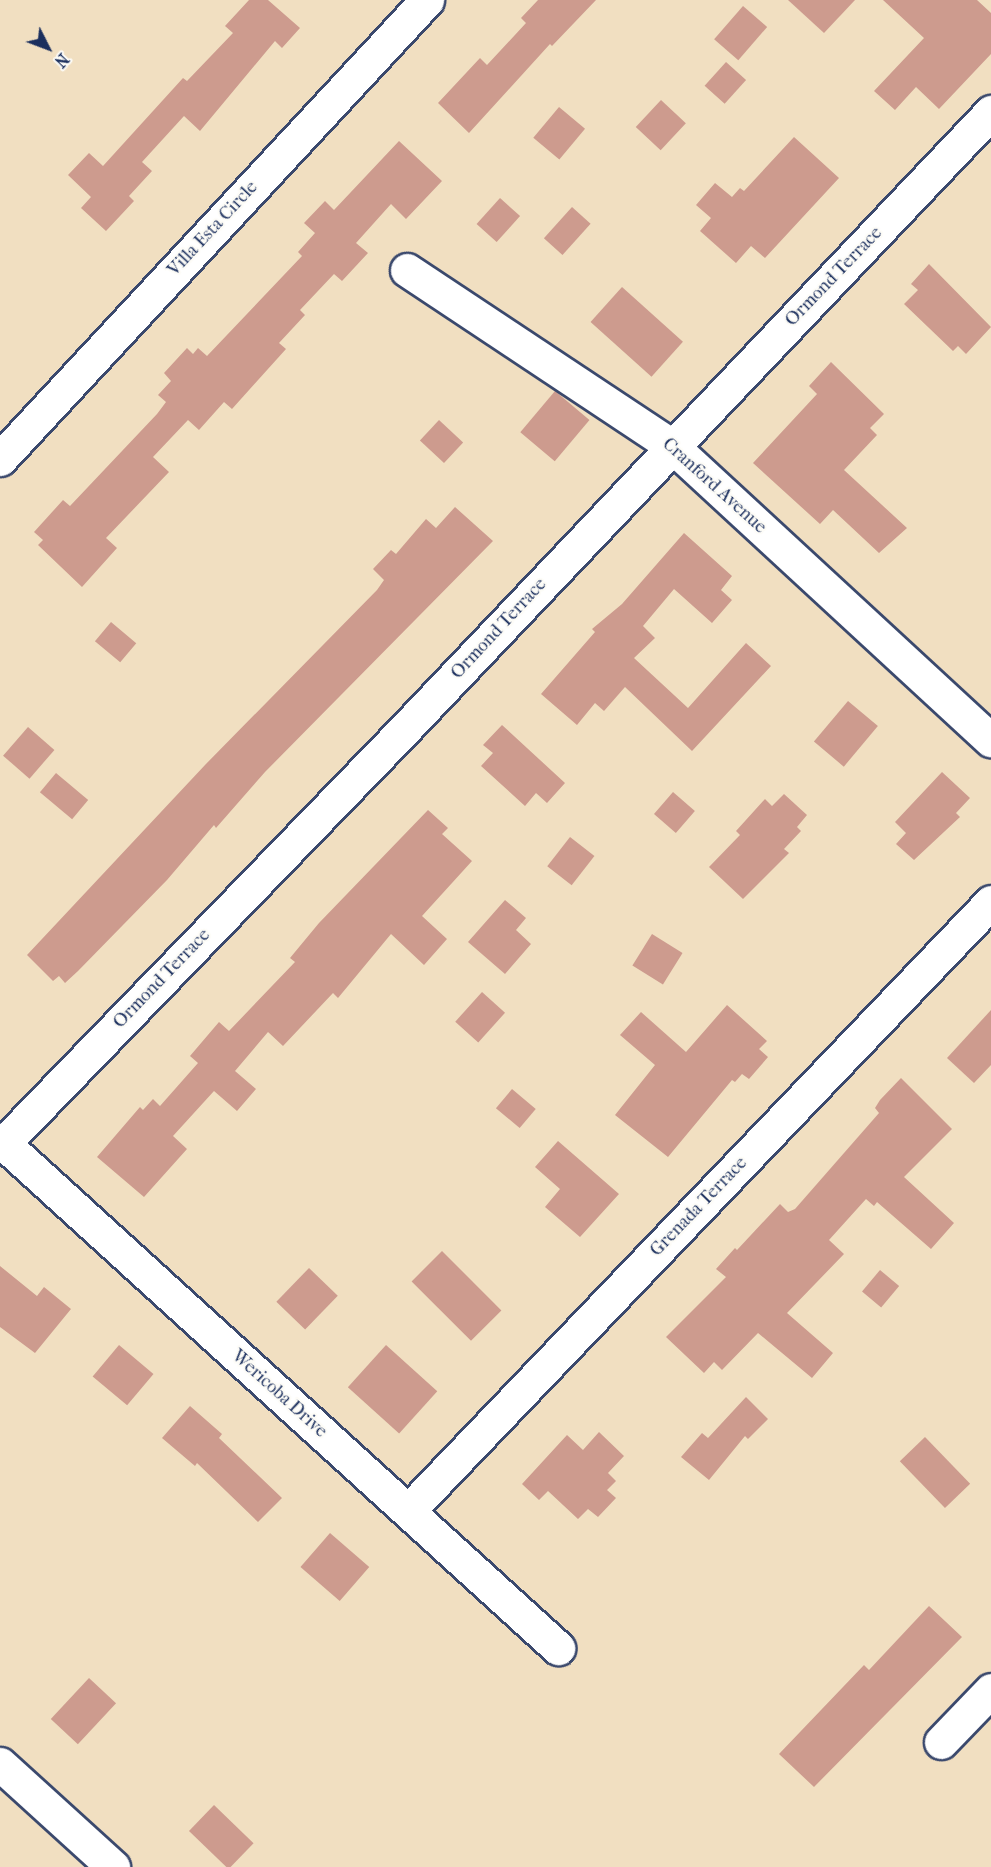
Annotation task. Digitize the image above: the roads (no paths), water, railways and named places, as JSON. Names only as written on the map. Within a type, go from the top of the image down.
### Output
[{"type":"street","name":"Villa Esta Circle","points":[[0,459],[427,0]]},
{"type":"street","name":"Ormond Terrace","points":[[2,1141],[403,731],[991,112]]},
{"type":"street","name":"Cranford Avenue","points":[[407,270],[672,446],[991,740]]},
{"type":"street","name":"Grenada Terrace","points":[[408,1511],[991,902]]},
{"type":"street","name":"Wericoba Drive","points":[[2,1141],[558,1648]]},
{"type":"street","points":[[941,1742],[991,1690]]},
{"type":"street","points":[[0,1764],[113,1867]]}]
